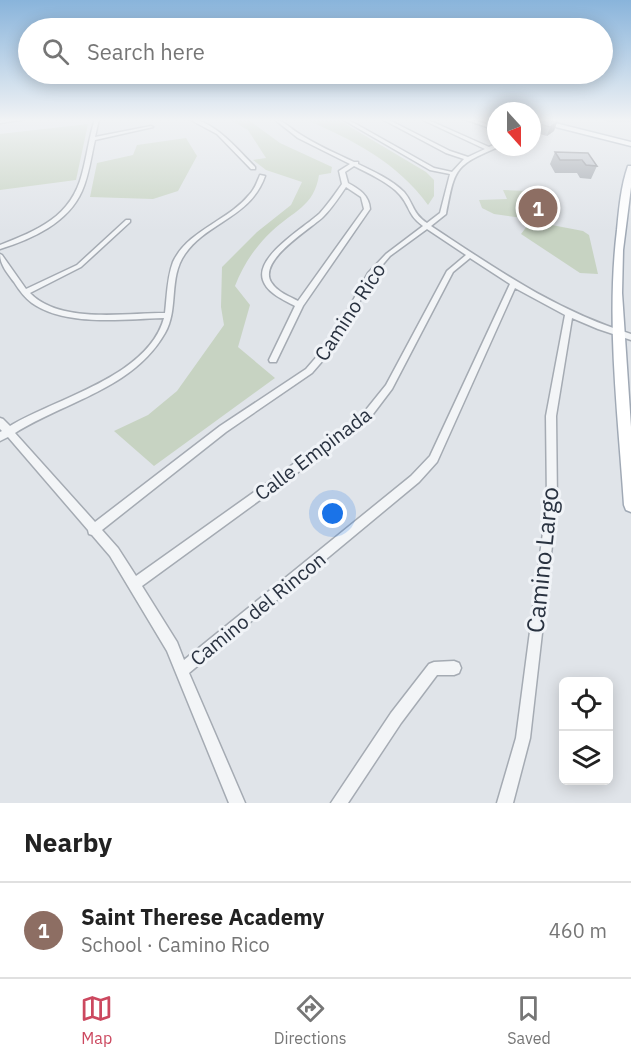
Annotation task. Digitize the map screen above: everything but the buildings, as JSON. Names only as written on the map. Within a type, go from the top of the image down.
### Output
[{"type":"main road","points":[[631,168],[621,210],[618,274],[626,336],[631,505]]},
{"type":"main road","points":[[618,274],[631,276]]},
{"type":"street","points":[[0,247],[21,239],[66,213],[79,192],[88,156]]},
{"type":"street","points":[[242,156],[253,168]]},
{"type":"street","points":[[342,156],[397,189],[404,196],[408,210],[416,218],[513,285],[569,315],[626,336]]},
{"type":"street","points":[[410,156],[432,169],[451,173],[470,156]]},
{"type":"street","points":[[461,156],[466,158]]},
{"type":"street","points":[[273,360],[299,305],[367,209],[367,202],[360,192],[345,184],[342,171],[356,163]]},
{"type":"street","name":"Camino Rico","points":[[93,530],[223,429],[309,371],[335,341],[370,275],[388,255],[443,214],[451,173]]},
{"type":"street","points":[[237,803],[172,647],[114,552],[2,430],[110,383],[146,353],[162,332],[168,315],[169,286],[174,266],[197,238],[253,196],[261,186],[262,176]]},
{"type":"street","points":[[299,305],[271,290],[266,280],[267,265],[278,250],[318,219],[345,184]]},
{"type":"street","points":[[25,292],[79,266],[128,221]]},
{"type":"street","points":[[0,256],[25,292],[36,303],[72,314],[168,315]]},
{"type":"street","name":"Calle Empinada","points":[[134,584],[364,418],[389,387],[450,270],[469,256]]},
{"type":"street","name":"Camino del Rincon","points":[[182,671],[415,479],[434,459],[513,285]]},
{"type":"street","name":"Camino Largo","points":[[505,803],[523,738],[552,502],[551,416],[569,315]]},
{"type":"street","points":[[339,803],[396,718],[434,669],[454,668]]},
{"type":"green space","points":[[0,156],[81,156],[76,180],[0,190]]},
{"type":"green space","points":[[126,156],[197,156],[178,191],[153,199],[90,197],[97,163]]},
{"type":"green space","points":[[265,156],[309,156],[332,167],[331,173],[319,175],[307,202],[260,243],[235,286],[250,305],[238,347],[275,378],[154,466],[114,431],[148,415],[177,391],[224,325],[221,307],[222,267],[257,232],[291,205],[302,182],[266,170],[253,160],[266,158]]},
{"type":"green space","points":[[376,156],[400,156],[426,172],[434,180],[434,196],[428,205],[403,177]]},
{"type":"green space","points":[[503,190],[527,191],[531,203],[522,218],[494,214],[482,208],[479,200],[507,199]]},
{"type":"green space","points":[[531,221],[583,231],[589,235],[598,274],[580,273],[521,234]]},
{"type":"place","name":"Saint Therese Academy","points":[[538,208]]}]
